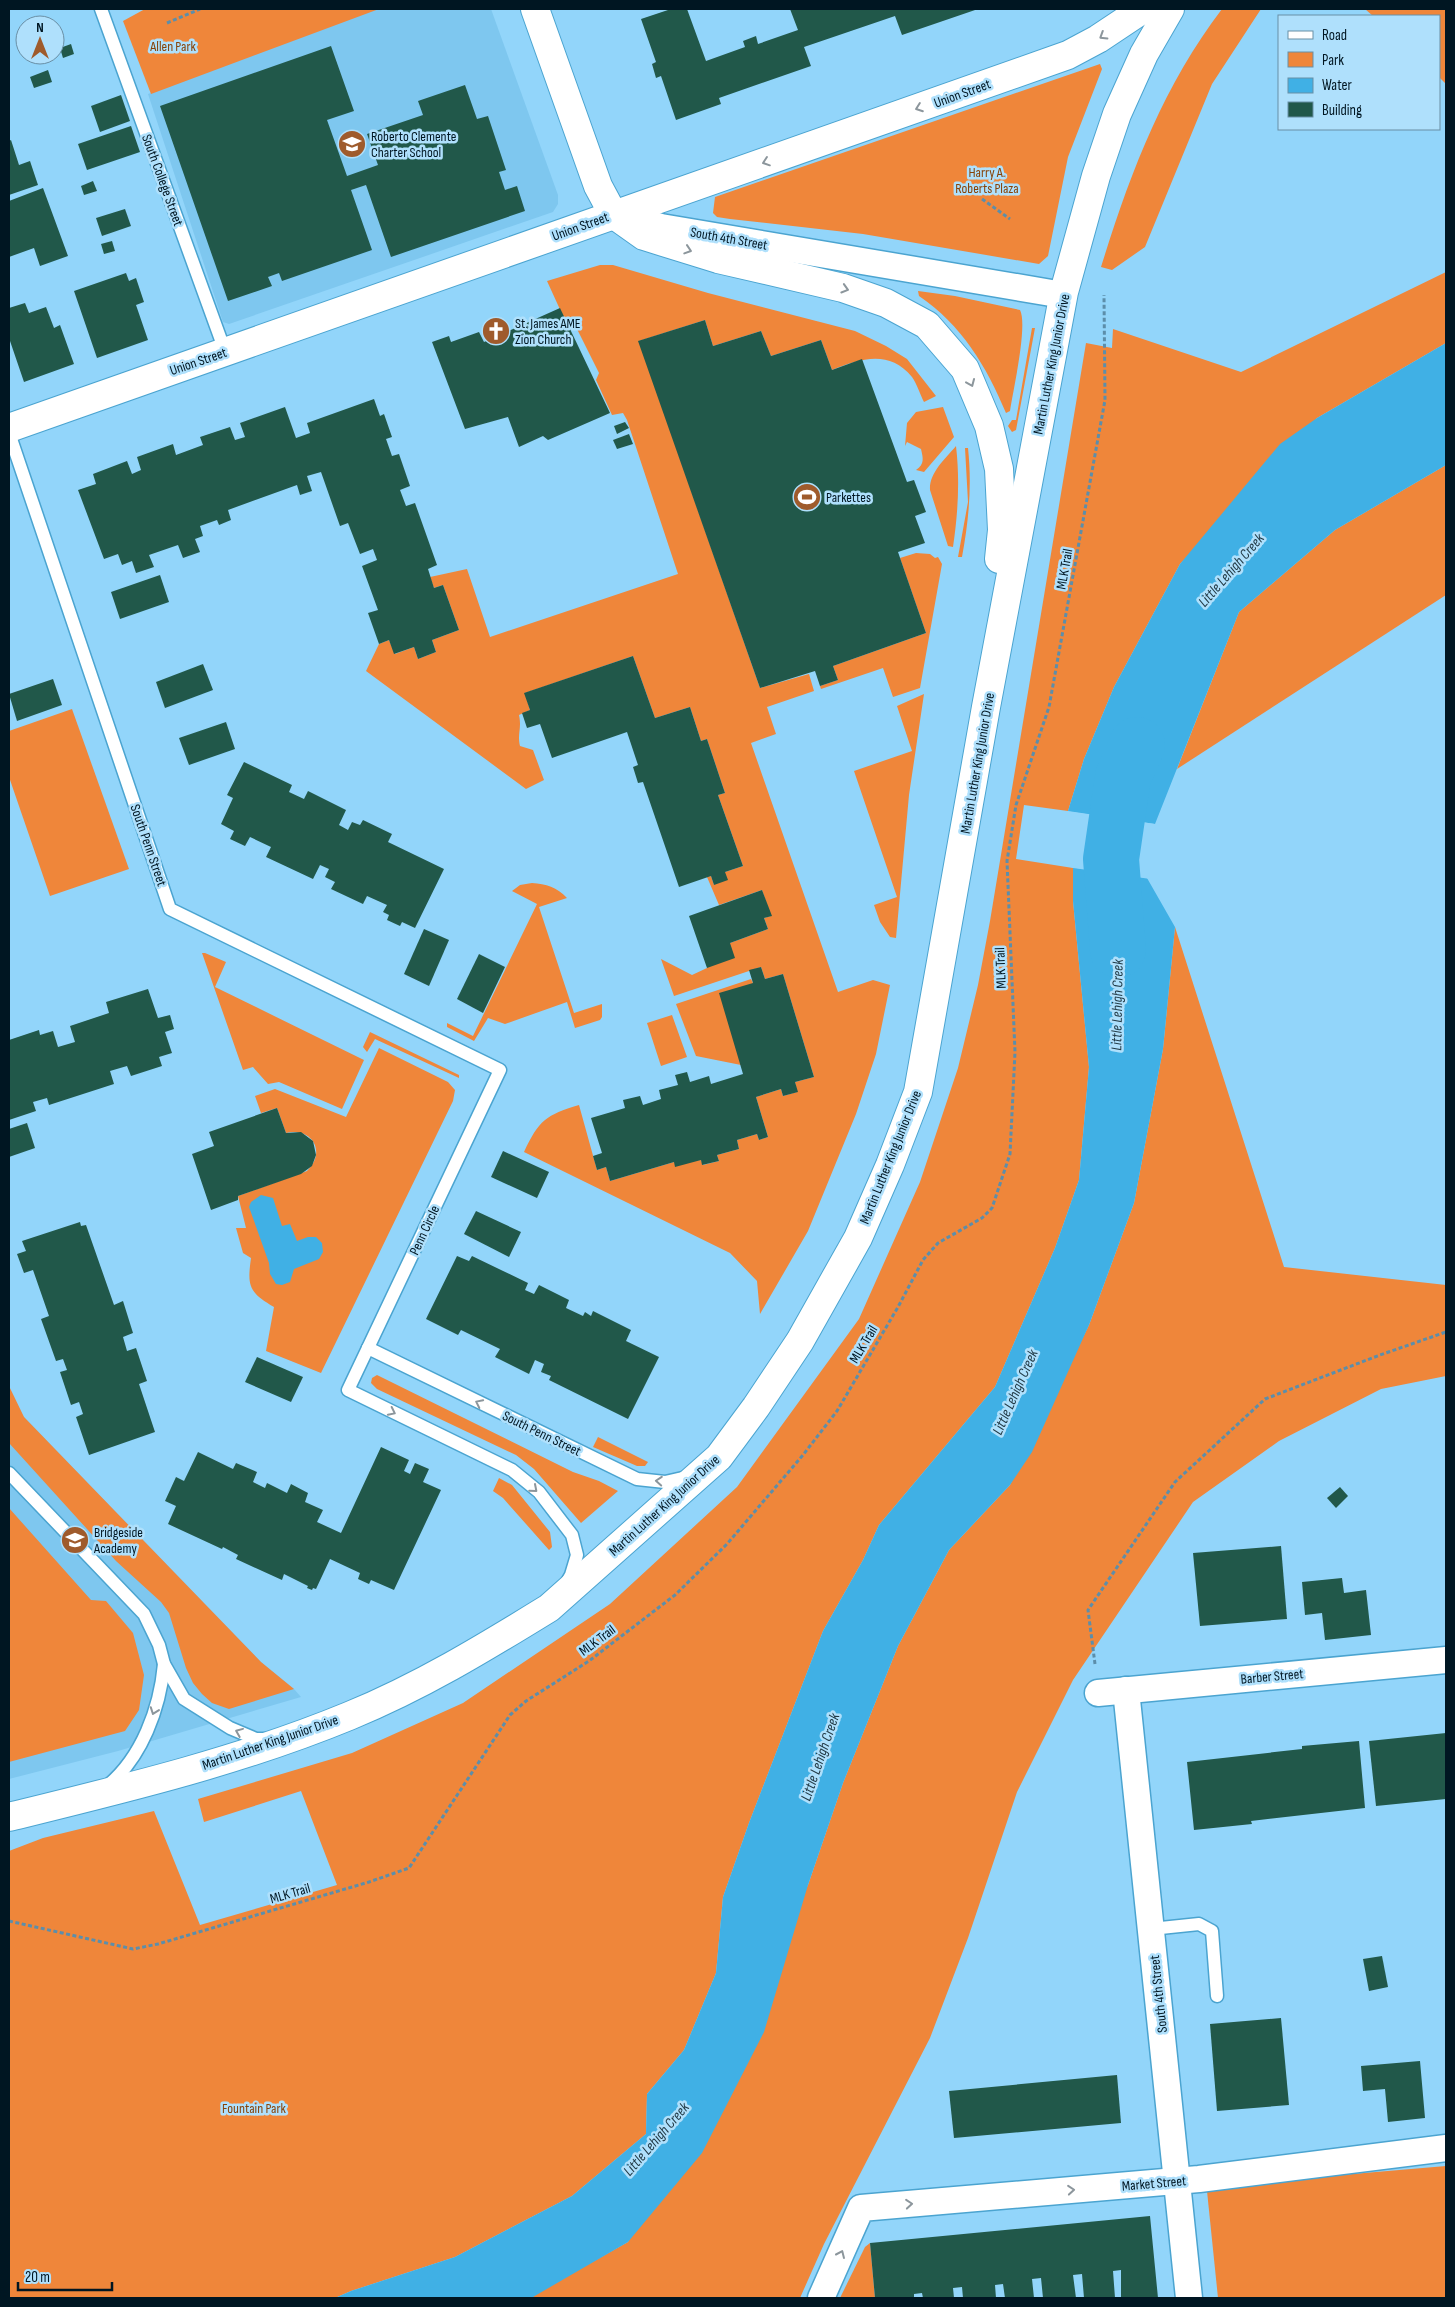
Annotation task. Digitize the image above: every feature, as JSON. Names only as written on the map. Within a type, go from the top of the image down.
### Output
[{"type":"main road","points":[[535,9],[598,186],[614,214],[644,236],[718,260],[843,288],[886,303],[927,326],[965,369],[989,426],[999,469],[1002,530],[986,707]]},
{"type":"main road","name":"Union Street","points":[[9,428],[614,214],[860,130],[1068,55],[1098,39],[1143,9]]},
{"type":"main road","name":"Martin Luther King Junior Drive","points":[[9,1817],[93,1796],[286,1740],[350,1715],[443,1672],[549,1608],[719,1457],[756,1407],[800,1341],[858,1238],[890,1165],[918,1092],[986,707],[1063,295],[1096,176],[1117,114],[1144,54],[1170,9]]},
{"type":"street","name":"South 4th Street","points":[[614,214],[661,227],[1063,295]]},
{"type":"street","name":"Barber Street","points":[[1098,1693],[1446,1660]]},
{"type":"street","name":"South 4th Street","points":[[1126,1690],[1189,2298]]},
{"type":"street","name":"Market Street","points":[[821,2298],[861,2208],[1177,2181],[1446,2148]]},
{"type":"lane","name":"South College Street","points":[[101,9],[225,352]]},
{"type":"lane","name":"South Penn Street","points":[[9,433],[170,909],[500,1070]]},
{"type":"lane","name":"Penn Circle","points":[[500,1070],[348,1390],[512,1470],[539,1492],[572,1535],[577,1555],[571,1575],[549,1608]]},
{"type":"lane","name":"South Penn Street","points":[[368,1348],[637,1479],[665,1482],[688,1477],[719,1457]]},
{"type":"lane","points":[[9,1473],[144,1614],[159,1645],[164,1664],[184,1698],[194,1707],[230,1728],[256,1738],[286,1740]]},
{"type":"lane","points":[[93,1796],[116,1779],[133,1758],[162,1690],[164,1664]]},
{"type":"lane","points":[[1151,1929],[1199,1924],[1212,1931],[1217,1996]]},
{"type":"path","points":[[167,23],[200,9]]},
{"type":"path","points":[[982,199],[1010,219]]},
{"type":"path","name":"MLK Trail","points":[[9,1921],[133,1948],[158,1944],[369,1882],[409,1868],[510,1715],[526,1701],[589,1661],[675,1595],[727,1544],[803,1455],[836,1411],[898,1307],[923,1260],[938,1243],[982,1218],[992,1208],[1010,1154],[1015,1052],[1007,861],[1016,805],[1049,707],[1106,400],[1104,295]]},
{"type":"path","points":[[1098,1693],[1088,1610],[1175,1482],[1265,1399],[1446,1332]]},
{"type":"shaded area","name":"Roberto Clemente Charter School","points":[[377,9],[491,9],[558,195],[558,204],[553,212],[229,324],[223,322],[148,94]]},
{"type":"shaded area","name":"Bridgeside Academy","points":[[9,1397],[24,1417],[261,1662],[301,1697],[118,1751],[9,1779]]},
{"type":"green space","name":"Allen Park","points":[[145,9],[379,9],[151,94],[123,21]]},
{"type":"green space","points":[[1222,9],[1261,9],[1212,84],[1145,247],[1112,270],[1101,267],[1136,165],[1165,101],[1201,39]]},
{"type":"green space","points":[[1365,9],[1446,9],[1446,84],[1440,78],[1440,15],[1372,15]]},
{"type":"green space","name":"Harry A. Roberts Plaza","points":[[1100,64],[1102,69],[1068,157],[1048,256],[1039,264],[863,234],[717,217],[713,213],[715,197]]},
{"type":"green space","points":[[600,265],[613,265],[708,293],[855,331],[907,359],[936,396],[924,402],[912,377],[903,368],[884,360],[864,360],[832,370],[821,340],[771,356],[761,331],[713,346],[705,320],[639,341],[760,688],[809,674],[814,691],[767,707],[776,734],[751,743],[838,992],[873,980],[890,985],[876,1054],[856,1114],[808,1231],[760,1314],[757,1281],[730,1253],[524,1152],[534,1133],[545,1120],[559,1112],[579,1105],[597,1170],[606,1167],[610,1181],[674,1162],[701,1160],[703,1165],[719,1161],[717,1155],[739,1149],[737,1140],[757,1134],[759,1140],[768,1137],[756,1097],[781,1089],[783,1096],[797,1092],[795,1082],[814,1077],[783,974],[765,979],[761,967],[674,996],[661,959],[692,975],[707,968],[730,943],[768,929],[764,918],[771,916],[762,890],[719,905],[707,877],[711,876],[714,885],[725,872],[743,866],[718,795],[725,793],[707,739],[701,741],[690,707],[655,718],[633,656],[525,693],[530,710],[519,715],[520,746],[533,750],[544,780],[526,789],[366,671],[379,644],[389,640],[395,654],[414,647],[418,659],[436,652],[432,640],[459,630],[443,585],[434,588],[430,577],[467,569],[490,637],[678,574],[627,420],[623,413],[612,415],[596,380],[599,373],[577,329],[568,327],[547,281]]},
{"type":"green space","name":"Fountain Park","points":[[1446,272],[1446,343],[1317,418],[1180,564],[1114,687],[1084,759],[1068,811],[1024,805],[1016,859],[1073,868],[1073,901],[1089,1067],[1079,1180],[1055,1248],[995,1387],[879,1525],[863,1560],[823,1631],[749,1823],[723,1897],[716,1973],[684,2050],[647,2094],[646,2134],[572,2196],[455,2257],[335,2298],[9,2298],[9,1851],[43,1838],[154,1811],[200,1925],[337,1885],[301,1791],[204,1822],[198,1799],[352,1753],[463,1703],[610,1604],[737,1487],[859,1319],[920,1182],[958,1068],[978,985],[990,921],[1086,343],[1112,348],[1113,329],[1241,372]]},
{"type":"green space","points":[[918,291],[955,296],[1020,310],[1022,318],[1021,343],[1010,411],[1006,413],[981,363],[960,333],[934,307],[919,296]]},
{"type":"green space","points":[[1032,328],[1035,328],[1016,430],[1012,432],[1008,426],[1012,420],[1016,420]]},
{"type":"green space","points":[[943,407],[954,437],[924,472],[916,470],[923,461],[921,449],[907,442],[905,446],[907,423],[916,412]]},
{"type":"green space","points":[[956,446],[958,496],[953,547],[948,546],[930,490],[930,484],[935,472]]},
{"type":"green space","points":[[965,448],[968,448],[970,475],[969,502],[962,557],[958,557],[968,502]]},
{"type":"green space","points":[[1446,465],[1446,595],[1177,769],[1239,612],[1335,530]]},
{"type":"green space","points":[[916,553],[930,554],[935,558],[938,557],[942,564],[920,688],[893,697],[883,668],[821,689],[820,686],[838,680],[833,666],[926,633],[900,558]]},
{"type":"green space","points":[[924,694],[909,795],[896,938],[890,937],[880,922],[874,905],[897,897],[854,771],[912,751],[897,706]]},
{"type":"green space","points":[[72,709],[129,869],[50,896],[9,777],[9,731]]},
{"type":"green space","points":[[532,883],[551,887],[567,898],[539,907],[574,1013],[602,1004],[602,1017],[600,1020],[575,1028],[567,1002],[505,1024],[488,1018],[474,1041],[447,1027],[447,1023],[473,1036],[537,904],[512,891],[520,885]]},
{"type":"green space","points":[[1175,927],[1284,1267],[1446,1285],[1446,1376],[1381,1389],[1279,1441],[1193,1502],[1073,1680],[1017,1792],[968,1938],[930,2038],[824,2244],[800,2298],[528,2298],[628,2242],[808,1885],[843,1783],[898,1646],[949,1550],[1010,1485],[1089,1325],[1134,1203],[1163,1049]]},
{"type":"green space","points":[[202,953],[226,962],[215,987],[364,1060],[342,1109],[279,1082],[268,1084],[253,1067],[243,1070]]},
{"type":"green space","points":[[751,979],[753,983],[741,1065],[696,1056],[676,1004]]},
{"type":"green space","points":[[672,1015],[687,1057],[661,1066],[647,1023]]},
{"type":"green space","points":[[370,1032],[459,1075],[459,1078],[375,1039],[367,1052],[363,1047]]},
{"type":"green space","points":[[379,1048],[448,1082],[455,1090],[453,1101],[321,1373],[266,1351],[274,1307],[259,1297],[252,1288],[249,1276],[251,1258],[243,1253],[236,1228],[246,1228],[238,1196],[307,1171],[313,1164],[316,1156],[314,1143],[309,1137],[295,1132],[286,1133],[277,1108],[261,1113],[255,1096],[275,1089],[346,1117]]},
{"type":"green space","points":[[377,1375],[573,1472],[599,1481],[618,1491],[581,1523],[534,1469],[516,1455],[377,1389],[371,1383],[372,1378]]},
{"type":"green space","points":[[9,1386],[24,1417],[261,1662],[294,1689],[229,1709],[212,1703],[202,1694],[193,1683],[186,1668],[169,1613],[161,1602],[116,1561],[9,1443]]},
{"type":"green space","points":[[598,1437],[648,1462],[645,1466],[637,1466],[593,1447]]},
{"type":"green space","points":[[499,1478],[512,1485],[550,1532],[552,1547],[549,1550],[503,1498],[493,1491]]},
{"type":"green space","points":[[9,1508],[91,1600],[106,1601],[133,1633],[144,1675],[139,1710],[125,1731],[9,1762]]},
{"type":"green space","points":[[1446,2166],[1446,2298],[1218,2298],[1207,2191],[1341,2175]]},
{"type":"green space","points":[[870,2243],[875,2298],[840,2298],[865,2247]]},
{"type":"water","points":[[1446,343],[1446,465],[1335,530],[1239,612],[1155,824],[1068,811],[1084,759],[1114,687],[1180,564],[1280,444],[1317,418]]},
{"type":"water","points":[[1073,868],[1147,878],[1175,927],[1163,1049],[1134,1203],[1089,1325],[1032,1452],[1010,1485],[949,1550],[898,1646],[843,1783],[808,1885],[764,2032],[702,2153],[628,2242],[533,2297],[335,2298],[455,2257],[572,2196],[646,2134],[647,2094],[684,2050],[716,1973],[723,1897],[749,1823],[823,1631],[863,1560],[879,1525],[995,1387],[1055,1248],[1079,1180],[1089,1067],[1073,901]]},
{"type":"water","points":[[261,1195],[273,1198],[282,1226],[290,1224],[297,1241],[308,1237],[316,1237],[322,1243],[323,1252],[319,1259],[294,1269],[290,1282],[282,1285],[276,1284],[270,1274],[269,1263],[249,1207],[251,1202]]},
{"type":"pier","points":[[1065,811],[1158,824],[1155,826],[1068,814]]},
{"type":"pier","points":[[1073,865],[1147,876],[1150,879],[1070,867]]},
{"type":"building","points":[[671,9],[687,9],[706,61],[745,47],[743,41],[756,36],[758,44],[798,30],[790,9],[978,9],[902,35],[895,16],[804,47],[811,66],[719,98],[721,104],[676,120],[661,76],[656,78],[652,64],[656,62],[641,19]]},
{"type":"building","points":[[71,44],[74,54],[65,57],[65,46]]},
{"type":"building","points":[[331,46],[354,111],[327,120],[347,176],[378,165],[367,134],[423,115],[418,101],[465,85],[477,119],[488,116],[506,170],[499,172],[505,190],[517,186],[525,211],[391,257],[366,185],[351,190],[372,250],[282,281],[279,273],[268,277],[272,286],[228,301],[160,106]]},
{"type":"building","points":[[48,70],[52,82],[34,88],[30,77]]},
{"type":"building","points":[[121,95],[130,121],[100,132],[91,106]]},
{"type":"building","points":[[131,126],[140,152],[87,170],[78,144]]},
{"type":"building","points":[[11,140],[19,165],[30,161],[38,185],[9,195],[9,141]]},
{"type":"building","points":[[93,181],[97,191],[84,195],[81,186]]},
{"type":"building","points":[[43,188],[68,256],[40,266],[34,248],[9,257],[9,201]]},
{"type":"building","points":[[125,209],[131,226],[102,236],[96,218]]},
{"type":"building","points":[[112,241],[115,251],[104,254],[101,244]]},
{"type":"building","points":[[126,273],[129,281],[136,278],[144,302],[136,305],[148,340],[97,358],[74,291]]},
{"type":"building","points":[[25,303],[29,313],[46,307],[54,328],[60,325],[74,364],[24,382],[9,338],[9,308]]},
{"type":"building","points":[[560,308],[610,413],[548,440],[543,436],[519,447],[508,417],[465,429],[432,342],[449,336],[451,342],[479,332],[484,342]]},
{"type":"building","name":"Parkettes","points":[[705,320],[713,346],[761,331],[771,356],[821,340],[832,370],[862,359],[907,482],[914,480],[926,512],[915,516],[925,543],[898,552],[926,633],[833,666],[838,680],[820,686],[815,671],[760,688],[638,341]]},
{"type":"building","points":[[374,399],[380,416],[384,414],[392,437],[386,439],[392,456],[399,454],[410,486],[400,490],[406,506],[415,503],[437,565],[428,569],[434,588],[443,585],[459,630],[432,640],[436,652],[418,659],[414,647],[394,654],[389,640],[379,644],[368,613],[378,610],[362,566],[377,560],[373,549],[360,554],[348,523],[340,526],[321,472],[307,476],[312,491],[300,495],[297,485],[228,510],[231,520],[219,525],[217,520],[200,526],[203,536],[195,539],[200,552],[183,558],[178,545],[149,555],[154,567],[136,573],[132,561],[122,565],[118,554],[104,559],[78,490],[96,484],[93,474],[127,461],[132,474],[141,470],[137,457],[173,444],[176,455],[203,445],[200,437],[230,427],[235,440],[245,437],[240,423],[285,407],[296,438],[310,433],[307,423]]},
{"type":"building","points":[[625,422],[629,428],[617,434],[614,426]]},
{"type":"building","points":[[629,434],[633,444],[617,449],[613,440]]},
{"type":"building","points":[[160,575],[169,602],[120,619],[111,592]]},
{"type":"building","points":[[633,656],[655,718],[690,707],[701,741],[707,739],[725,793],[718,795],[743,866],[725,872],[728,880],[714,885],[711,876],[679,887],[643,782],[638,783],[633,767],[638,765],[627,732],[552,758],[540,724],[527,728],[522,713],[530,710],[524,693]]},
{"type":"building","points":[[203,664],[213,690],[165,708],[156,682]]},
{"type":"building","points":[[53,679],[62,705],[17,721],[9,694]]},
{"type":"building","points":[[226,722],[235,749],[189,765],[179,738]]},
{"type":"building","points":[[244,762],[292,785],[289,792],[304,799],[308,791],[346,810],[339,825],[348,830],[352,822],[360,825],[363,820],[392,834],[388,842],[444,869],[415,928],[402,922],[400,926],[387,920],[389,915],[383,912],[387,905],[367,896],[363,904],[331,889],[335,882],[325,877],[329,869],[320,865],[313,879],[266,857],[271,847],[250,837],[245,846],[230,839],[234,831],[221,824],[233,798],[227,795]]},
{"type":"building","points":[[762,890],[772,916],[764,918],[768,929],[730,943],[735,958],[707,968],[689,916]]},
{"type":"building","points":[[424,929],[449,940],[429,986],[404,974]]},
{"type":"building","points":[[479,954],[505,967],[483,1013],[457,999]]},
{"type":"building","points":[[761,967],[765,979],[783,974],[814,1077],[795,1082],[798,1092],[783,1096],[781,1089],[756,1097],[768,1137],[759,1140],[757,1134],[737,1140],[739,1149],[717,1155],[719,1161],[702,1165],[701,1160],[675,1167],[674,1162],[610,1181],[606,1167],[597,1170],[593,1156],[602,1153],[591,1118],[625,1108],[623,1100],[640,1096],[643,1105],[661,1099],[659,1090],[678,1085],[675,1075],[687,1072],[690,1082],[709,1076],[711,1084],[743,1074],[719,993],[753,983],[749,970]]},
{"type":"building","points":[[148,989],[158,1018],[170,1015],[174,1029],[165,1032],[172,1053],[159,1057],[162,1066],[131,1076],[127,1066],[110,1071],[114,1084],[49,1105],[47,1098],[33,1102],[36,1111],[9,1120],[9,1040],[39,1030],[40,1035],[53,1031],[58,1047],[75,1042],[70,1026],[109,1013],[106,1002]]},
{"type":"building","points":[[277,1108],[286,1133],[301,1132],[313,1141],[316,1155],[312,1166],[301,1174],[238,1196],[238,1200],[211,1210],[192,1154],[214,1146],[209,1132]]},
{"type":"building","points":[[27,1123],[35,1148],[9,1157],[9,1129]]},
{"type":"building","points":[[503,1151],[549,1172],[537,1198],[491,1177]]},
{"type":"building","points":[[476,1211],[521,1232],[509,1257],[464,1234]]},
{"type":"building","points":[[80,1222],[81,1226],[86,1225],[114,1305],[123,1301],[133,1333],[123,1337],[127,1351],[136,1348],[147,1381],[139,1384],[155,1432],[89,1455],[76,1417],[83,1414],[79,1402],[71,1405],[60,1372],[67,1370],[63,1359],[56,1361],[41,1319],[49,1316],[33,1270],[24,1273],[17,1254],[26,1251],[22,1241]]},
{"type":"building","points":[[457,1256],[469,1261],[472,1256],[528,1283],[525,1290],[534,1294],[539,1285],[569,1300],[566,1308],[583,1316],[585,1312],[591,1316],[593,1311],[631,1330],[626,1341],[659,1357],[628,1419],[549,1380],[551,1376],[541,1372],[544,1364],[535,1360],[529,1374],[495,1357],[500,1349],[461,1330],[458,1335],[426,1319]]},
{"type":"building","points":[[257,1357],[303,1377],[291,1402],[245,1382]]},
{"type":"building","points":[[381,1447],[409,1460],[404,1471],[410,1474],[415,1463],[429,1469],[423,1482],[441,1490],[394,1590],[371,1580],[369,1584],[358,1579],[360,1573],[330,1559],[316,1589],[313,1588],[312,1590],[284,1574],[282,1580],[236,1559],[238,1555],[223,1547],[222,1549],[168,1524],[176,1506],[165,1501],[176,1477],[184,1481],[198,1452],[233,1469],[236,1463],[257,1472],[253,1482],[265,1488],[267,1483],[287,1493],[291,1484],[308,1493],[305,1502],[323,1510],[317,1522],[341,1533]]},
{"type":"building","points":[[1340,1487],[1348,1496],[1336,1508],[1327,1498]]},
{"type":"building","points":[[1281,1546],[1287,1619],[1200,1626],[1193,1553]]},
{"type":"building","points":[[1342,1578],[1344,1593],[1366,1590],[1371,1635],[1325,1640],[1322,1613],[1305,1615],[1302,1582]]},
{"type":"building","points":[[1446,1733],[1446,1799],[1376,1806],[1369,1741]]},
{"type":"building","points":[[1359,1741],[1365,1808],[1251,1821],[1252,1824],[1194,1830],[1187,1762],[1302,1749],[1302,1746]]},
{"type":"building","points":[[1382,1956],[1388,1987],[1369,1991],[1363,1959]]},
{"type":"building","points":[[1281,2018],[1289,2105],[1217,2111],[1210,2024]]},
{"type":"building","points":[[1420,2061],[1425,2118],[1388,2122],[1385,2089],[1363,2091],[1361,2066]]},
{"type":"building","points":[[1117,2075],[1121,2123],[954,2138],[949,2091]]},
{"type":"building","points":[[1150,2216],[1158,2298],[1121,2298],[1121,2270],[1113,2271],[1115,2298],[1084,2298],[1082,2274],[1073,2275],[1076,2298],[1043,2298],[1041,2278],[1032,2279],[1034,2298],[1005,2298],[1003,2284],[995,2285],[996,2298],[963,2298],[962,2287],[953,2288],[954,2298],[923,2298],[922,2293],[914,2294],[914,2298],[875,2298],[870,2243]]},
{"type":"waterway","name":"Little Lehigh Creek","points":[[1118,950],[1111,859],[1123,777],[1137,745]]},
{"type":"place","name":"Roberto Clemente Charter School","points":[[352,144]]},
{"type":"place","name":"St. James AME Zion Church","points":[[496,331]]},
{"type":"place","name":"Parkettes","points":[[807,497]]},
{"type":"place","name":"Bridgeside Academy","points":[[75,1540]]}]
